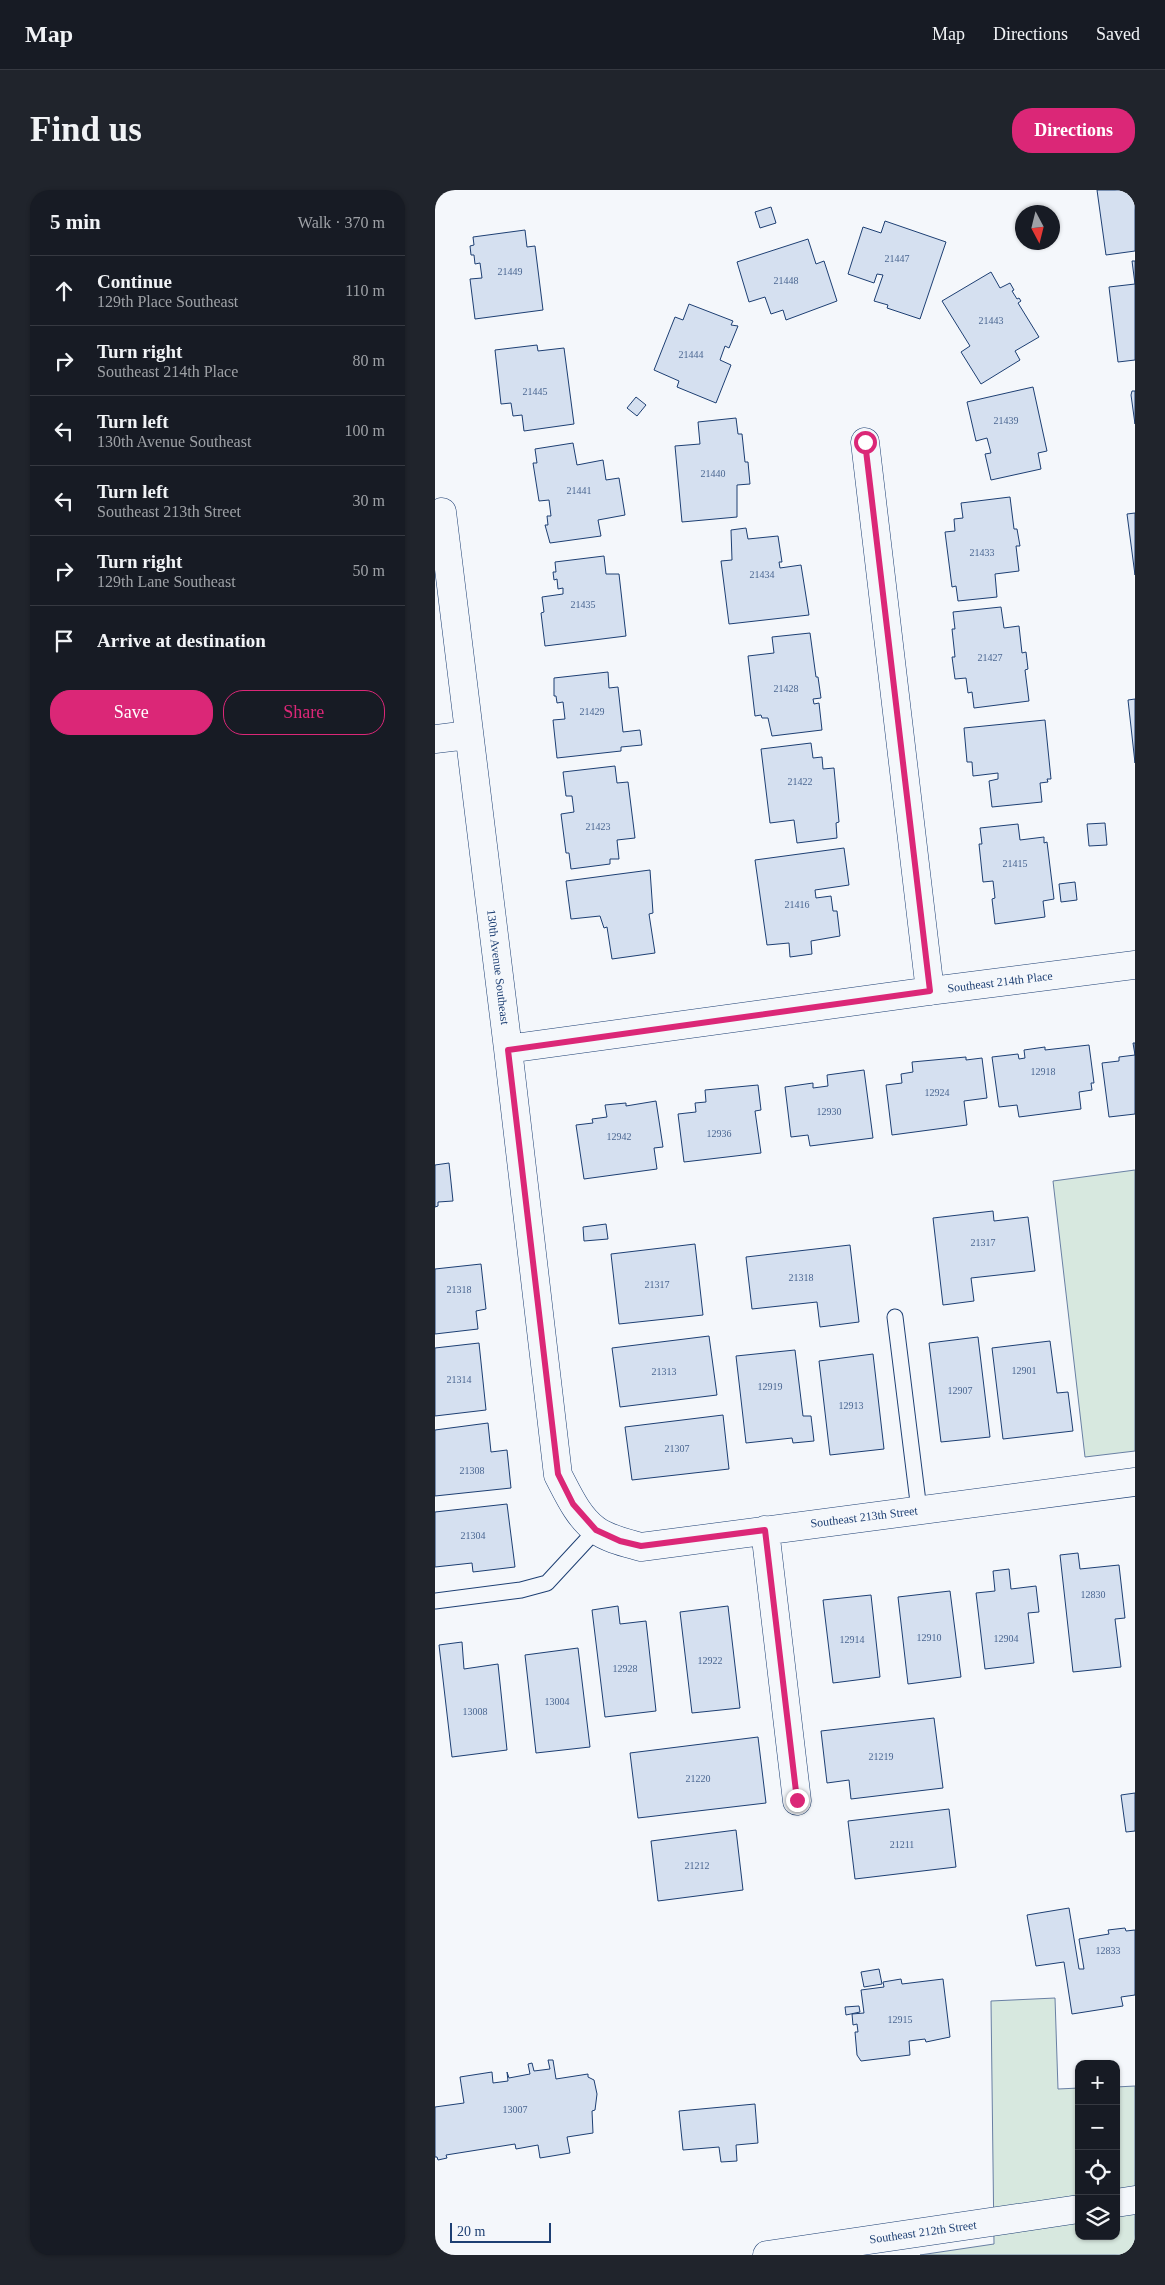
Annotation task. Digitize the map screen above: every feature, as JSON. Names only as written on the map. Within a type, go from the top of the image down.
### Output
[{"type":"street","points":[[865,442],[930,991]]},
{"type":"street","name":"130th Avenue Southeast","points":[[438,506],[508,1050],[558,1474],[573,1504],[596,1530]]},
{"type":"street","points":[[435,739],[468,734]]},
{"type":"street","name":"Southeast 214th Place","points":[[508,1050],[930,991],[1135,965]]},
{"type":"street","name":"Southeast 213th Street","points":[[596,1530],[620,1541],[641,1546],[1135,1482]]},
{"type":"street","points":[[765,1530],[797,1800]]},
{"type":"street","points":[[1120,2202],[1135,2200]]},
{"type":"street","name":"Southeast 212th Street","points":[[767,2255],[1075,2210]]},
{"type":"lane","points":[[895,1317],[919,1510]]},
{"type":"lane","points":[[435,1602],[521,1590],[547,1583],[596,1530]]},
{"type":"shaded area","points":[[1135,1170],[1135,1451],[1085,1457],[1053,1181]]},
{"type":"shaded area","points":[[1055,1998],[1058,2089],[1075,2088],[1075,2240],[1120,2240],[1120,2087],[1135,2086],[1135,2255],[920,2255],[994,2244],[991,2001]]},
{"type":"building","points":[[1097,190],[1135,190],[1135,251],[1106,255]]},
{"type":"building","points":[[771,207],[776,223],[760,228],[755,212]]},
{"type":"building","points":[[885,221],[946,242],[920,319],[887,308],[888,305],[874,301],[883,275],[877,274],[874,283],[848,274],[863,227],[881,233]]},
{"type":"building","points":[[525,230],[527,247],[535,246],[543,310],[475,319],[470,279],[482,278],[480,263],[475,264],[474,255],[471,255],[470,246],[474,245],[473,237]]},
{"type":"building","points":[[808,239],[816,264],[824,261],[837,301],[786,320],[783,310],[771,314],[765,297],[749,302],[737,262]]},
{"type":"building","points":[[1132,261],[1135,261],[1135,284]]},
{"type":"building","points":[[991,272],[1000,288],[1010,283],[1014,290],[1012,291],[1017,299],[1019,298],[1021,301],[1018,303],[1039,337],[1015,351],[1020,360],[981,384],[961,352],[970,346],[942,301]]},
{"type":"building","points":[[1135,284],[1135,360],[1118,362],[1109,287]]},
{"type":"building","points":[[689,304],[733,321],[731,325],[738,326],[729,348],[725,346],[720,360],[731,365],[716,403],[677,387],[679,381],[654,370],[675,317],[683,320]]},
{"type":"building","points":[[537,345],[538,351],[564,348],[574,424],[524,431],[522,415],[513,416],[511,403],[501,404],[495,350]]},
{"type":"building","points":[[1033,387],[1047,451],[1038,453],[1041,469],[991,480],[985,454],[991,453],[987,438],[976,441],[967,402]]},
{"type":"building","points":[[1132,391],[1135,391],[1135,424],[1131,395]]},
{"type":"building","points":[[636,397],[646,405],[637,416],[627,408]]},
{"type":"building","points":[[736,418],[738,434],[742,434],[745,462],[748,462],[750,484],[737,485],[737,517],[682,522],[675,446],[700,444],[698,422]]},
{"type":"building","points":[[573,443],[577,465],[603,460],[606,480],[619,478],[625,515],[598,520],[601,536],[550,543],[545,525],[548,525],[547,516],[551,516],[549,500],[539,501],[533,463],[537,463],[535,449]]},
{"type":"building","points":[[1010,497],[1014,529],[1017,529],[1020,546],[1016,546],[1019,571],[995,574],[997,597],[958,601],[956,586],[952,587],[945,532],[955,531],[954,519],[963,518],[961,503]]},
{"type":"building","points":[[1135,513],[1135,575],[1127,514]]},
{"type":"building","points":[[746,528],[748,539],[778,536],[782,562],[779,562],[780,568],[801,565],[809,615],[729,624],[721,561],[732,560],[731,530]]},
{"type":"building","points":[[604,556],[606,574],[619,574],[626,636],[545,646],[541,613],[544,612],[542,597],[563,594],[563,588],[558,589],[557,579],[554,580],[553,572],[556,572],[555,562]]},
{"type":"building","points":[[1001,607],[1004,628],[1019,626],[1022,653],[1026,652],[1028,669],[1025,670],[1029,701],[974,708],[972,692],[968,693],[966,678],[955,679],[952,657],[955,657],[952,629],[955,629],[953,612]]},
{"type":"building","points":[[810,633],[821,698],[813,699],[814,704],[819,703],[822,730],[772,736],[768,718],[762,718],[761,715],[755,716],[748,656],[774,653],[772,637]]},
{"type":"building","points":[[608,672],[609,688],[618,687],[623,732],[640,730],[642,745],[621,747],[621,751],[557,758],[553,720],[565,719],[563,702],[557,703],[556,696],[554,696],[554,678]]},
{"type":"building","points":[[1135,699],[1135,763],[1128,700]]},
{"type":"building","points":[[1045,720],[1051,779],[1047,779],[1048,782],[1040,783],[1042,802],[992,807],[989,781],[998,779],[998,773],[973,776],[972,762],[967,762],[964,728]]},
{"type":"building","points":[[811,743],[813,758],[822,757],[823,769],[834,768],[839,822],[836,823],[837,838],[797,843],[794,820],[770,823],[761,749]]},
{"type":"building","points":[[615,766],[617,783],[628,782],[635,838],[617,840],[619,859],[610,859],[610,864],[571,869],[569,853],[566,853],[561,814],[574,812],[572,796],[566,796],[563,772]]},
{"type":"building","points":[[1105,823],[1107,845],[1089,846],[1087,824]]},
{"type":"building","points":[[1018,824],[1020,840],[1044,837],[1044,843],[1047,842],[1054,899],[1043,901],[1045,917],[995,924],[992,899],[995,898],[993,881],[983,882],[979,844],[982,844],[980,828]]},
{"type":"building","points":[[844,848],[849,885],[815,890],[816,898],[831,896],[833,911],[837,911],[840,936],[811,941],[812,954],[790,957],[789,943],[767,945],[755,860]]},
{"type":"building","points":[[650,870],[653,913],[649,914],[655,953],[612,959],[607,927],[604,928],[600,916],[571,919],[566,881]]},
{"type":"building","points":[[1075,882],[1077,900],[1061,902],[1059,884]]},
{"type":"building","points":[[1089,1045],[1094,1083],[1091,1083],[1092,1090],[1079,1092],[1081,1109],[1019,1117],[1017,1105],[999,1107],[992,1057],[1018,1054],[1019,1059],[1025,1058],[1024,1050],[1045,1047],[1045,1050]]},
{"type":"building","points":[[1135,1055],[1135,1114],[1109,1117],[1102,1063],[1119,1061],[1119,1057]]},
{"type":"building","points":[[966,1057],[966,1060],[982,1058],[987,1098],[964,1101],[967,1125],[892,1135],[886,1085],[902,1083],[901,1074],[913,1072],[912,1062]]},
{"type":"building","points":[[864,1070],[873,1138],[810,1146],[808,1135],[791,1137],[785,1087],[813,1083],[813,1088],[828,1086],[827,1075]]},
{"type":"building","points":[[758,1085],[761,1110],[755,1111],[761,1153],[684,1162],[678,1114],[696,1112],[695,1103],[706,1102],[705,1090]]},
{"type":"building","points":[[656,1101],[663,1147],[654,1148],[657,1169],[584,1179],[576,1125],[593,1123],[592,1119],[607,1117],[605,1105],[626,1103],[626,1106]]},
{"type":"building","points":[[449,1163],[453,1201],[438,1202],[438,1206],[435,1207],[435,1165]]},
{"type":"building","points":[[993,1211],[994,1221],[1028,1217],[1035,1271],[971,1278],[974,1301],[943,1305],[933,1218]]},
{"type":"building","points":[[606,1224],[608,1239],[584,1241],[583,1227]]},
{"type":"building","points":[[695,1244],[703,1315],[619,1324],[611,1254]]},
{"type":"building","points":[[850,1245],[859,1322],[820,1327],[817,1302],[752,1309],[746,1257]]},
{"type":"building","points":[[481,1264],[486,1309],[476,1311],[478,1329],[435,1334],[435,1269]]},
{"type":"building","points":[[709,1336],[717,1395],[620,1407],[612,1348]]},
{"type":"building","points":[[978,1337],[990,1437],[941,1442],[929,1343]]},
{"type":"building","points":[[1050,1341],[1057,1393],[1068,1392],[1073,1431],[1003,1439],[992,1348]]},
{"type":"building","points":[[479,1343],[486,1410],[435,1416],[435,1348]]},
{"type":"building","points":[[795,1350],[803,1416],[811,1416],[814,1441],[793,1443],[792,1438],[746,1443],[736,1356]]},
{"type":"building","points":[[873,1354],[884,1449],[830,1455],[819,1361]]},
{"type":"building","points":[[723,1415],[729,1469],[632,1480],[625,1427]]},
{"type":"building","points":[[488,1423],[491,1452],[507,1450],[511,1488],[435,1496],[435,1430]]},
{"type":"building","points":[[507,1504],[515,1567],[473,1572],[472,1563],[435,1567],[435,1512]]},
{"type":"building","points":[[1078,1553],[1080,1569],[1119,1565],[1125,1618],[1115,1619],[1121,1667],[1073,1672],[1060,1555]]},
{"type":"building","points":[[1009,1569],[1011,1589],[1036,1586],[1039,1612],[1028,1613],[1034,1663],[985,1669],[976,1593],[995,1591],[993,1571]]},
{"type":"building","points":[[950,1591],[961,1677],[908,1684],[898,1597]]},
{"type":"building","points":[[871,1595],[880,1677],[833,1683],[823,1600]]},
{"type":"building","points":[[618,1606],[620,1624],[646,1621],[656,1711],[605,1717],[592,1610]]},
{"type":"building","points":[[728,1606],[740,1708],[692,1713],[680,1612]]},
{"type":"building","points":[[462,1642],[464,1669],[498,1664],[507,1750],[452,1757],[439,1645]]},
{"type":"building","points":[[578,1648],[590,1747],[536,1753],[525,1655]]},
{"type":"building","points":[[934,1718],[943,1788],[851,1799],[849,1780],[827,1783],[821,1731]]},
{"type":"building","points":[[758,1737],[766,1803],[638,1818],[630,1753]]},
{"type":"building","points":[[1135,1793],[1135,1831],[1126,1832],[1121,1795]]},
{"type":"building","points":[[949,1809],[956,1867],[855,1879],[848,1821]]},
{"type":"building","points":[[736,1830],[743,1890],[658,1901],[651,1841]]},
{"type":"building","points":[[1069,1908],[1079,1969],[1084,1969],[1079,1939],[1109,1934],[1108,1930],[1125,1928],[1126,1931],[1135,1930],[1135,1995],[1121,1997],[1123,2006],[1072,2014],[1064,1962],[1036,1966],[1027,1915]]},
{"type":"building","points":[[879,1969],[882,1984],[864,1987],[861,1972]]},
{"type":"building","points":[[901,1979],[902,1984],[943,1979],[950,2037],[926,2042],[925,2039],[909,2041],[910,2055],[861,2061],[857,2055],[855,2032],[858,2032],[857,2024],[853,2025],[852,2014],[864,2013],[861,1990],[884,1987],[883,1982]]},
{"type":"building","points":[[859,2006],[860,2012],[846,2015],[845,2007]]},
{"type":"building","points":[[548,2060],[553,2060],[556,2079],[588,2074],[588,2077],[594,2080],[597,2094],[595,2110],[592,2111],[593,2133],[567,2137],[570,2153],[540,2158],[538,2145],[516,2149],[515,2144],[446,2155],[447,2158],[438,2160],[435,2157],[435,2107],[464,2103],[460,2077],[492,2072],[493,2083],[508,2081],[507,2072],[509,2078],[530,2074],[528,2064],[532,2063],[534,2071],[550,2069]]},
{"type":"building","points":[[755,2104],[758,2143],[736,2145],[737,2161],[721,2162],[719,2147],[683,2150],[679,2111]]},
{"type":"route","points":[[797,1800],[765,1530],[641,1546],[620,1541],[596,1530],[573,1504],[558,1474],[508,1050],[930,991],[865,442]]}]
